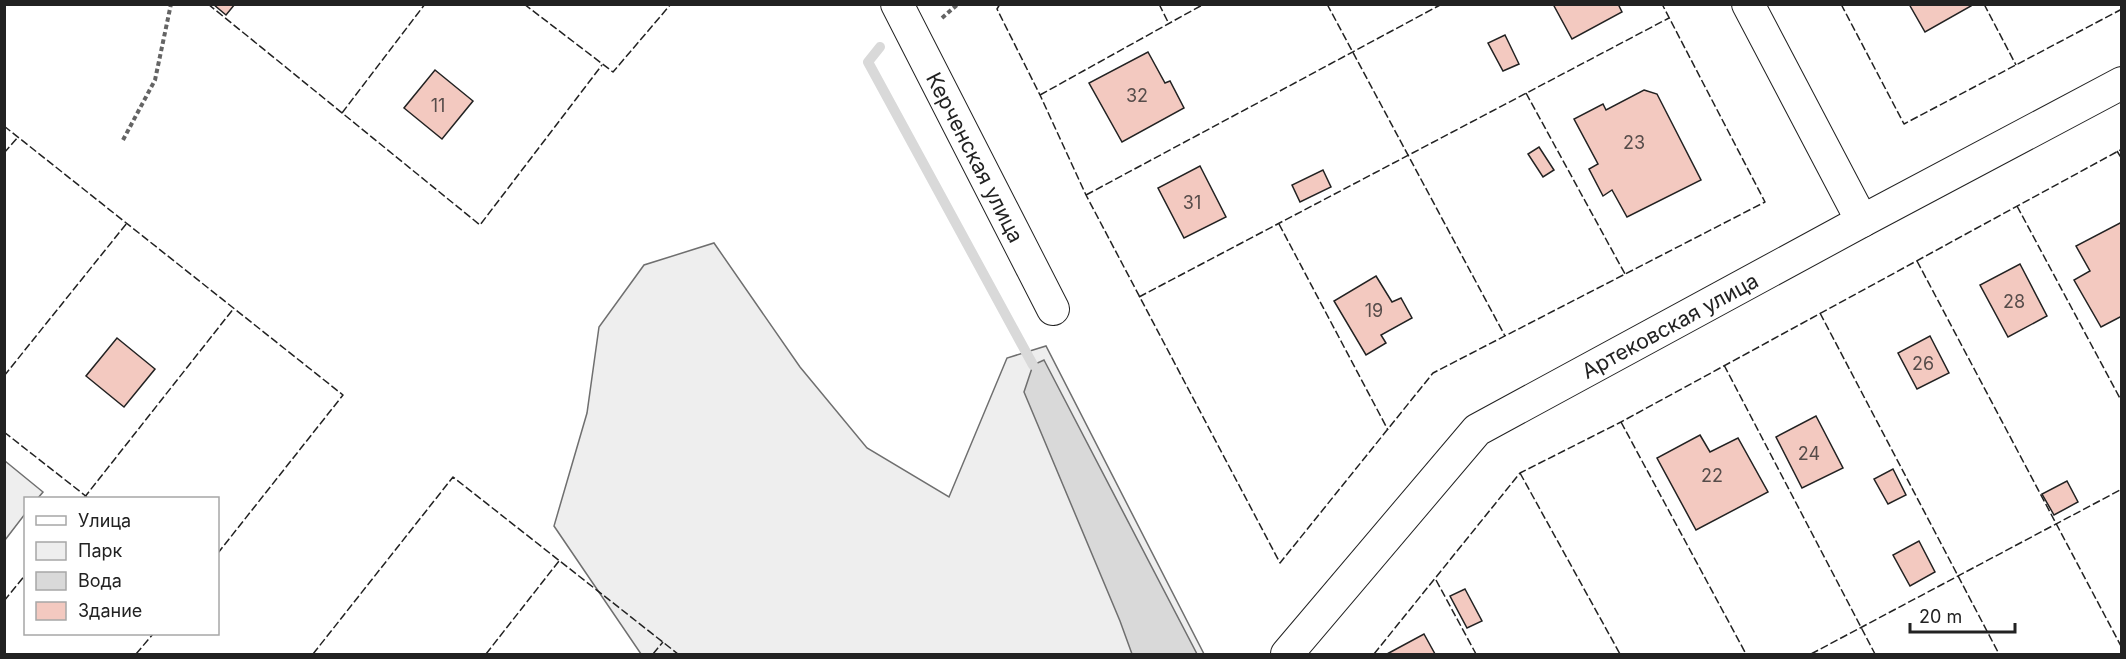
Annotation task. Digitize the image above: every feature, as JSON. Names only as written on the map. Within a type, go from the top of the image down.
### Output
[{"type":"street","name":"Керченская улица","points":[[897,4],[1053,309]]},
{"type":"street","points":[[1748,4],[1862,221]]},
{"type":"street","name":"Артековская улица","points":[[1287,654],[1477,430],[2121,83]]},
{"type":"path","points":[[123,140],[155,80],[171,4]]},
{"type":"green space","points":[[714,243],[800,367],[867,448],[949,497],[1007,358],[1046,346],[1204,654],[641,654],[554,526],[587,413],[599,327],[644,265]]},
{"type":"green space","points":[[5,461],[43,492],[39,497],[24,497],[24,515],[5,540]]},
{"type":"water","points":[[1044,360],[1197,654],[1132,654],[1024,392],[1033,365]]},
{"type":"building","points":[[213,4],[235,4],[226,15]]},
{"type":"building","points":[[1553,4],[1618,4],[1622,12],[1572,39]]},
{"type":"building","points":[[1909,4],[1970,4],[1971,6],[1925,32]]},
{"type":"building","points":[[1505,35],[1519,64],[1503,71],[1488,43]]},
{"type":"building","points":[[1148,52],[1165,83],[1170,81],[1184,108],[1122,142],[1089,83]]},
{"type":"building","points":[[435,70],[473,101],[442,139],[404,108]]},
{"type":"building","points":[[1644,90],[1657,94],[1701,180],[1627,217],[1612,190],[1603,196],[1589,169],[1598,164],[1574,119],[1603,104],[1606,110]]},
{"type":"building","points":[[1539,147],[1554,170],[1543,177],[1528,154]]},
{"type":"building","points":[[1200,166],[1226,217],[1184,238],[1158,188]]},
{"type":"building","points":[[1323,170],[1331,187],[1300,202],[1292,185]]},
{"type":"building","points":[[2122,222],[2122,316],[2101,327],[2074,280],[2090,271],[2076,246]]},
{"type":"building","points":[[2020,264],[2047,316],[2008,337],[1980,285]]},
{"type":"building","points":[[1376,276],[1392,302],[1401,298],[1412,318],[1381,335],[1386,343],[1366,355],[1334,301]]},
{"type":"building","points":[[1930,336],[1949,373],[1917,389],[1898,353]]},
{"type":"building","points":[[117,338],[155,369],[124,407],[86,376]]},
{"type":"building","points":[[1816,416],[1843,468],[1802,488],[1776,437]]},
{"type":"building","points":[[1700,435],[1710,452],[1738,438],[1768,492],[1696,530],[1657,458]]},
{"type":"building","points":[[1893,469],[1906,495],[1888,504],[1874,479]]},
{"type":"building","points":[[2067,481],[2078,502],[2054,515],[2042,494]]},
{"type":"building","points":[[1919,541],[1935,572],[1910,586],[1893,555]]},
{"type":"building","points":[[1465,589],[1482,621],[1467,628],[1450,596]]},
{"type":"building","points":[[1424,634],[1435,654],[1387,654]]},
{"type":"waterway","points":[[880,47],[868,62],[1033,365]]},
{"type":"fence","points":[[208,4],[480,225],[602,65]]},
{"type":"fence","points":[[342,113],[425,4]]},
{"type":"fence","points":[[524,4],[613,72],[671,4]]},
{"type":"fence","points":[[1000,4],[997,9],[1086,195],[1280,563],[1433,373],[1765,202],[1662,4]]},
{"type":"fence","points":[[1159,4],[1169,24]]},
{"type":"fence","points":[[1040,95],[1204,4]]},
{"type":"fence","points":[[1327,4],[1505,336]]},
{"type":"fence","points":[[1086,195],[1442,4]]},
{"type":"fence","points":[[1841,4],[1904,124],[2122,9]]},
{"type":"fence","points":[[1984,4],[2016,65]]},
{"type":"fence","points":[[1139,297],[1669,18]]},
{"type":"fence","points":[[1526,93],[1625,274]]},
{"type":"fence","points":[[4,126],[343,395],[219,552]]},
{"type":"fence","points":[[4,153],[18,137]]},
{"type":"fence","points":[[1374,654],[1520,473],[1621,422],[2122,149]]},
{"type":"fence","points":[[2117,151],[2122,159]]},
{"type":"fence","points":[[2017,206],[2122,402]]},
{"type":"fence","points":[[4,376],[127,223]]},
{"type":"fence","points":[[1279,224],[1388,430]]},
{"type":"fence","points":[[1917,261],[2122,648]]},
{"type":"fence","points":[[85,497],[234,308]]},
{"type":"fence","points":[[1820,313],[1999,654]]},
{"type":"fence","points":[[1724,365],[1875,654]]},
{"type":"fence","points":[[1621,422],[1746,654]]},
{"type":"fence","points":[[4,432],[87,497]]},
{"type":"fence","points":[[1520,473],[1620,654]]},
{"type":"fence","points":[[313,654],[453,477],[678,654]]},
{"type":"fence","points":[[1811,654],[2122,489]]},
{"type":"fence","points":[[486,654],[559,561]]},
{"type":"fence","points":[[4,601],[24,576]]},
{"type":"fence","points":[[1436,580],[1476,654]]},
{"type":"fence","points":[[136,654],[152,635]]},
{"type":"fence","points":[[653,654],[663,642]]}]
